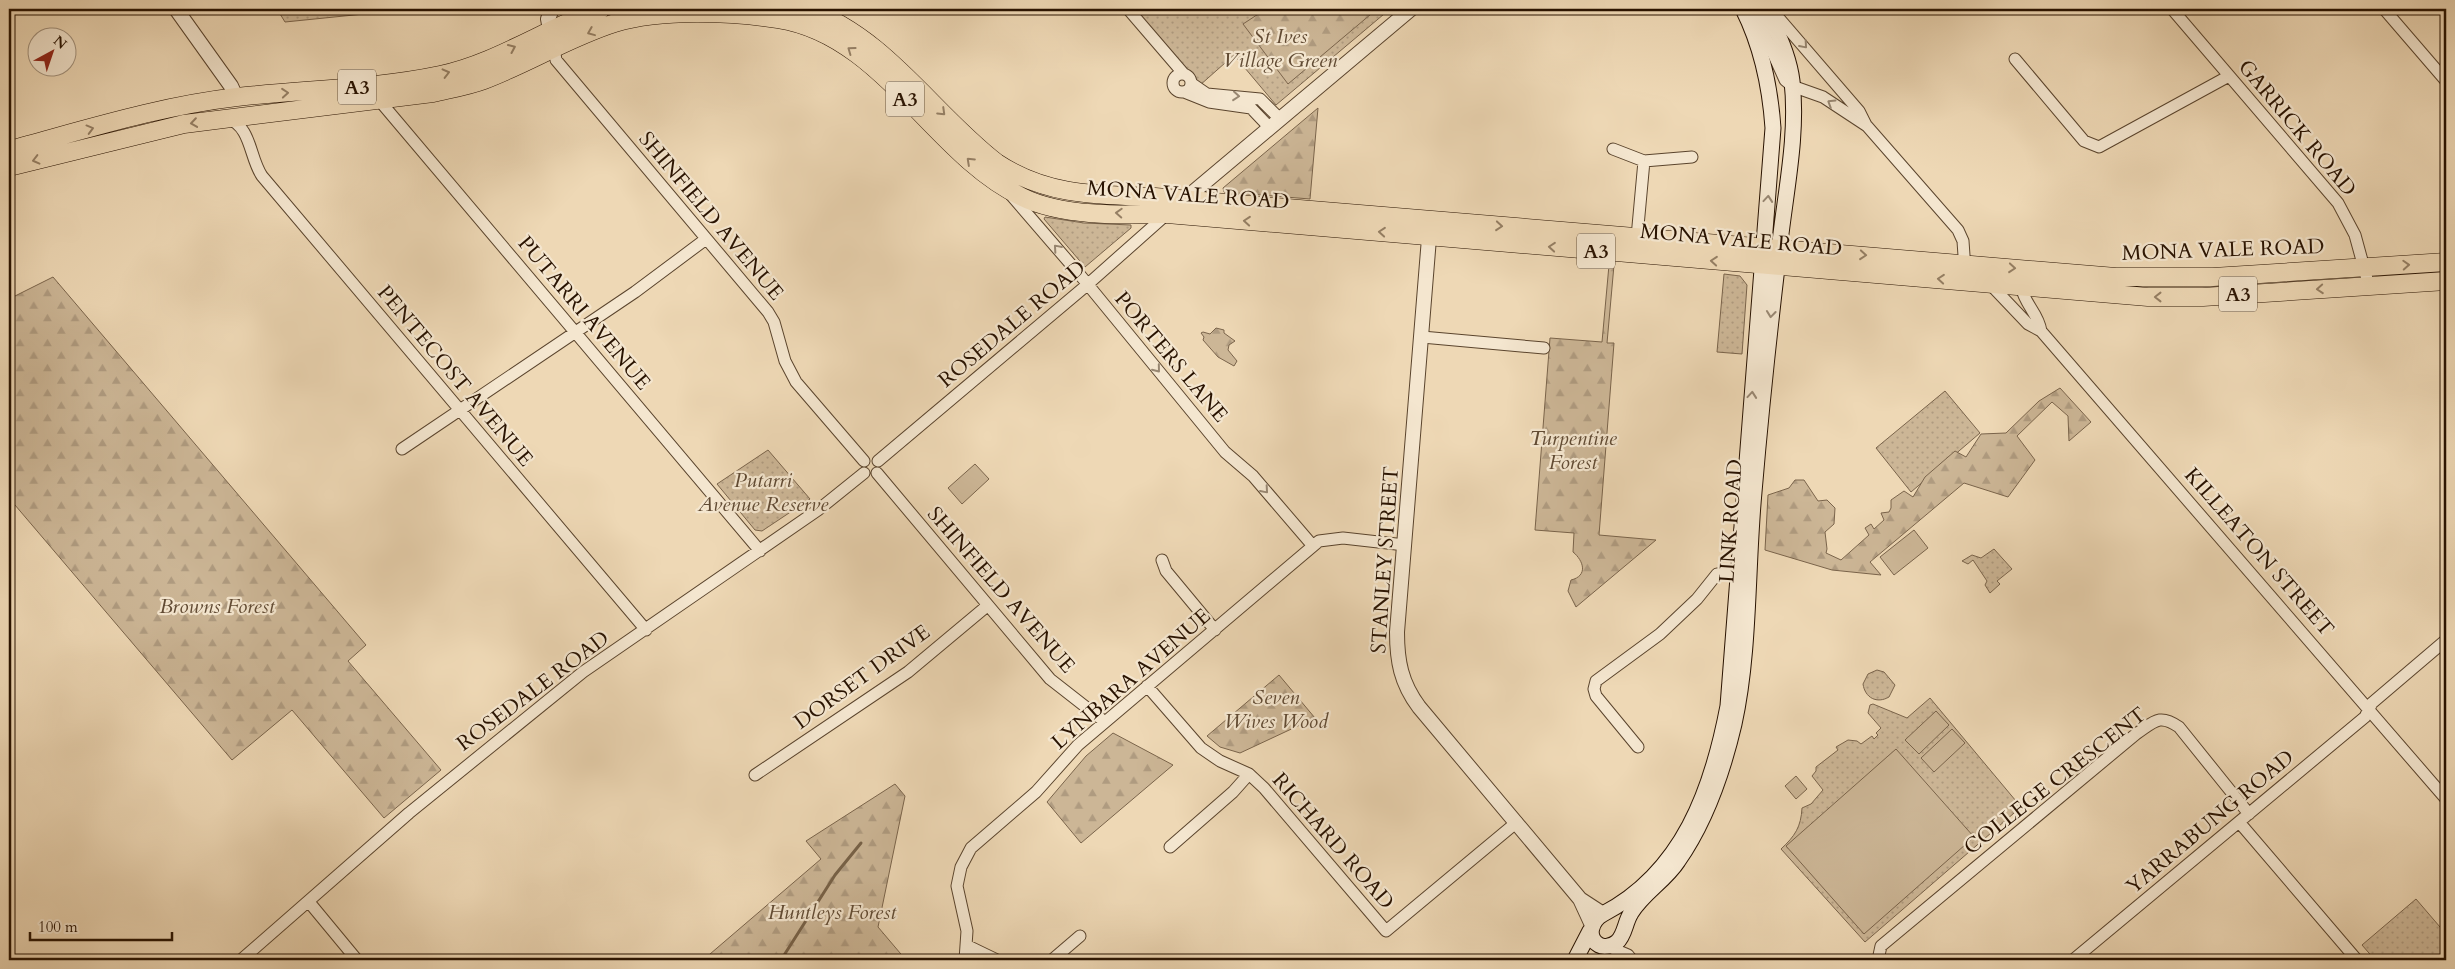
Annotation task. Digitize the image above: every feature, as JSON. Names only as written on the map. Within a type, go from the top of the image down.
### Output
[{"type":"highway","name":"MONA VALE ROAD","points":[[807,9],[841,24],[868,42],[985,154],[1022,177],[1066,192],[1184,200],[1430,228],[1771,257],[1963,264],[2116,277],[2167,278],[2446,262]]},
{"type":"highway","name":"A3","points":[[9,150],[171,108],[236,97],[370,86],[441,74],[475,65],[592,10]]},
{"type":"highway","name":"MONA VALE ROAD","points":[[9,167],[184,124],[379,100],[464,86],[485,80],[614,23],[647,16],[724,15],[794,23],[836,40],[861,58],[976,167],[1004,187],[1032,201],[1062,209],[1637,237],[1771,257],[1990,284],[2148,297],[2203,297],[2446,281]]},
{"type":"main road","name":"LINK ROAD","points":[[1623,931],[1629,915],[1678,861],[1699,825],[1725,759],[1735,721],[1743,652],[1771,257],[1773,128],[1768,82],[1761,48],[1743,9]]},
{"type":"main road","points":[[1764,9],[1784,50],[1792,86]]},
{"type":"main road","name":"LINK ROAD","points":[[1606,913],[1634,894],[1653,877],[1681,842],[1712,775],[1728,706],[1738,573],[1771,257],[1790,156],[1792,86]]},
{"type":"main road","points":[[1606,913],[1619,919],[1623,931],[1617,942],[1576,960],[1591,928],[1606,913]]},
{"type":"main road","points":[[1591,928],[1594,941],[1605,946]]},
{"type":"street","points":[[176,9],[232,86],[241,116]]},
{"type":"street","points":[[552,9],[548,19],[554,48]]},
{"type":"street","points":[[1128,9],[1174,64],[1179,75]]},
{"type":"street","points":[[1167,214],[1411,9]]},
{"type":"street","points":[[1754,9],[1781,75],[1792,86],[1823,97],[1867,126]]},
{"type":"street","points":[[1771,9],[1859,111],[1867,126],[1958,230],[1963,241],[1963,264]]},
{"type":"street","name":"GARRICK ROAD","points":[[2172,9],[2338,203],[2355,235],[2369,286]]},
{"type":"street","points":[[2384,9],[2446,81]]},
{"type":"street","name":"SHINFIELD AVENUE","points":[[554,48],[556,60],[768,312],[774,322],[785,361],[796,382],[864,467]]},
{"type":"street","points":[[2015,59],[2084,141],[2099,147],[2229,76]]},
{"type":"street","points":[[1179,75],[1172,81],[1173,87],[1177,91],[1187,87]]},
{"type":"street","points":[[1179,75],[1189,77],[1187,87]]},
{"type":"street","points":[[1187,87],[1209,102],[1251,108],[1275,124]]},
{"type":"street","name":"PUTARRI AVENUE","points":[[379,100],[760,551]]},
{"type":"street","name":"PENTECOST AVENUE","points":[[241,116],[254,161],[262,176],[646,630]]},
{"type":"street","name":"PENTECOST AVENUE","points":[[241,116],[239,124],[248,139]]},
{"type":"street","points":[[1613,150],[1644,162],[1692,157]]},
{"type":"street","points":[[1637,237],[1644,162]]},
{"type":"street","name":"PORTERS LANE","points":[[1004,187],[1088,285],[1224,450],[1253,476],[1313,546]]},
{"type":"street","name":"ROSEDALE ROAD","points":[[878,461],[1088,285],[1167,214]]},
{"type":"street","name":"STANLEY STREET","points":[[1430,228],[1397,649],[1398,663],[1404,685],[1419,707],[1580,899],[1591,928]]},
{"type":"street","points":[[402,449],[634,292],[706,239]]},
{"type":"street","name":"KILLEATON STREET","points":[[1963,264],[1965,271],[1980,274],[2028,324],[2041,331],[2446,799]]},
{"type":"street","name":"KILLEATON STREET","points":[[2021,286],[2026,302],[2038,318],[2041,331]]},
{"type":"street","points":[[1422,336],[1544,348]]},
{"type":"street","points":[[870,458],[878,461],[880,466],[877,473],[869,476],[864,467],[870,458]]},
{"type":"street","name":"ROSEDALE ROAD","points":[[241,960],[409,813],[525,717],[583,672],[818,510],[864,467]]},
{"type":"street","name":"SHINFIELD AVENUE","points":[[877,473],[1050,679],[1105,722]]},
{"type":"street","name":"LYNBARA AVENUE","points":[[965,960],[968,946],[967,931],[957,886],[961,867],[967,853],[974,844],[1036,792],[1078,745],[1321,540],[1335,538],[1405,545]]},
{"type":"street","points":[[1162,560],[1166,572],[1215,630]]},
{"type":"street","points":[[1638,747],[1596,696],[1594,688],[1596,681],[1660,634],[1696,599],[1717,574],[1738,573]]},
{"type":"street","name":"DORSET DRIVE","points":[[755,775],[908,672],[987,606]]},
{"type":"street","name":"YARRABUNG ROAD","points":[[2079,958],[2365,717],[2372,703],[2446,640]]},
{"type":"street","name":"RICHARD ROAD","points":[[1147,686],[1201,748],[1220,761],[1249,774],[1386,931],[1516,822]]},
{"type":"street","name":"COLLEGE CRESCENT","points":[[1878,960],[1881,946],[2136,734],[2156,720],[2168,719],[2179,727],[2249,814]]},
{"type":"street","points":[[1170,847],[1233,792],[1249,774]]},
{"type":"street","points":[[2239,822],[2357,960]]},
{"type":"street","name":"STANLEY STREET","points":[[1580,899],[1606,913]]},
{"type":"street","points":[[309,902],[357,960]]},
{"type":"street","points":[[1623,931],[1630,958]]},
{"type":"street","points":[[1052,960],[1080,936]]},
{"type":"street","points":[[968,946],[997,960]]},
{"type":"street","points":[[1605,946],[1630,958]]},
{"type":"green space","points":[[277,9],[413,9],[285,22]]},
{"type":"green space","name":"St Ives Village Green","points":[[1134,9],[1390,9],[1276,105],[1234,55],[1199,86]]},
{"type":"green space","points":[[1266,9],[1377,9],[1288,84],[1243,24]]},
{"type":"green space","points":[[1318,108],[1310,199],[1224,192],[1223,188]]},
{"type":"green space","points":[[1045,217],[1084,223],[1131,225],[1131,228],[1085,267],[1044,219]]},
{"type":"green space","name":"Turpentine Forest","points":[[1609,265],[1614,265],[1607,343],[1614,343],[1599,535],[1656,540],[1576,607],[1568,591],[1571,580],[1582,572],[1582,564],[1573,552],[1574,533],[1535,530],[1550,338],[1602,342]]},
{"type":"green space","points":[[1724,274],[1740,276],[1747,285],[1742,354],[1717,352]]},
{"type":"green space","name":"Browns Forest","points":[[53,277],[366,645],[348,661],[441,770],[384,818],[292,710],[232,760],[9,498],[9,299]]},
{"type":"green space","points":[[1216,328],[1224,330],[1224,333],[1235,341],[1229,345],[1228,350],[1237,361],[1234,366],[1218,357],[1203,340],[1204,337],[1201,333],[1210,334]]},
{"type":"green space","points":[[2060,388],[2091,422],[2069,441],[2068,416],[2052,402],[2017,436],[2035,460],[2008,497],[1964,483],[1870,562],[1881,575],[1832,570],[1765,550],[1768,495],[1789,488],[1795,480],[1804,480],[1818,501],[1827,500],[1835,508],[1834,524],[1825,532],[1826,553],[1841,560],[1869,535],[1865,528],[1871,524],[1874,529],[1884,520],[1881,513],[1889,512],[1891,500],[1904,491],[1913,497],[1925,477],[1955,451],[1966,457],[1981,434],[2006,433],[2039,401]]},
{"type":"green space","points":[[1945,391],[1980,433],[1911,492],[1876,448]]},
{"type":"green space","name":"Putarri Avenue Reserve","points":[[768,450],[810,499],[762,531],[755,530],[717,484]]},
{"type":"green space","points":[[975,464],[989,479],[962,504],[948,488]]},
{"type":"green space","points":[[1914,530],[1928,548],[1894,575],[1880,557]]},
{"type":"green space","points":[[1994,549],[2012,569],[1997,581],[2000,584],[1990,593],[1985,585],[1987,581],[1973,560],[1968,564],[1962,561],[1972,555],[1981,558]]},
{"type":"green space","points":[[1877,670],[1884,672],[1895,685],[1889,697],[1880,700],[1869,696],[1863,684],[1868,674]]},
{"type":"green space","name":"Seven Wives Wood","points":[[1279,675],[1315,718],[1240,753],[1220,747],[1207,736]]},
{"type":"green space","points":[[1930,698],[2021,807],[1865,942],[1781,849],[1796,831],[1802,808],[1811,804],[1823,790],[1812,776],[1816,771],[1816,767],[1838,750],[1836,747],[1848,740],[1857,741],[1861,744],[1872,736],[1874,739],[1878,735],[1876,733],[1881,728],[1868,713],[1870,705],[1873,704],[1907,718]]},
{"type":"green space","points":[[1936,711],[1949,725],[1919,754],[1905,740]]},
{"type":"green space","points":[[1952,729],[1965,743],[1934,772],[1921,758]]},
{"type":"green space","points":[[1113,733],[1173,765],[1081,843],[1047,802],[1086,756]]},
{"type":"green space","points":[[1896,749],[1974,837],[1864,934],[1786,846]]},
{"type":"green space","points":[[1796,776],[1807,789],[1796,799],[1785,786]]},
{"type":"green space","name":"Huntleys Forest","points":[[895,784],[905,796],[878,927],[906,960],[703,960],[821,859],[806,841]]},
{"type":"green space","points":[[2416,899],[2446,934],[2446,960],[2375,960],[2362,945]]},
{"type":"waterway","points":[[781,960],[835,875],[861,843]]}]
